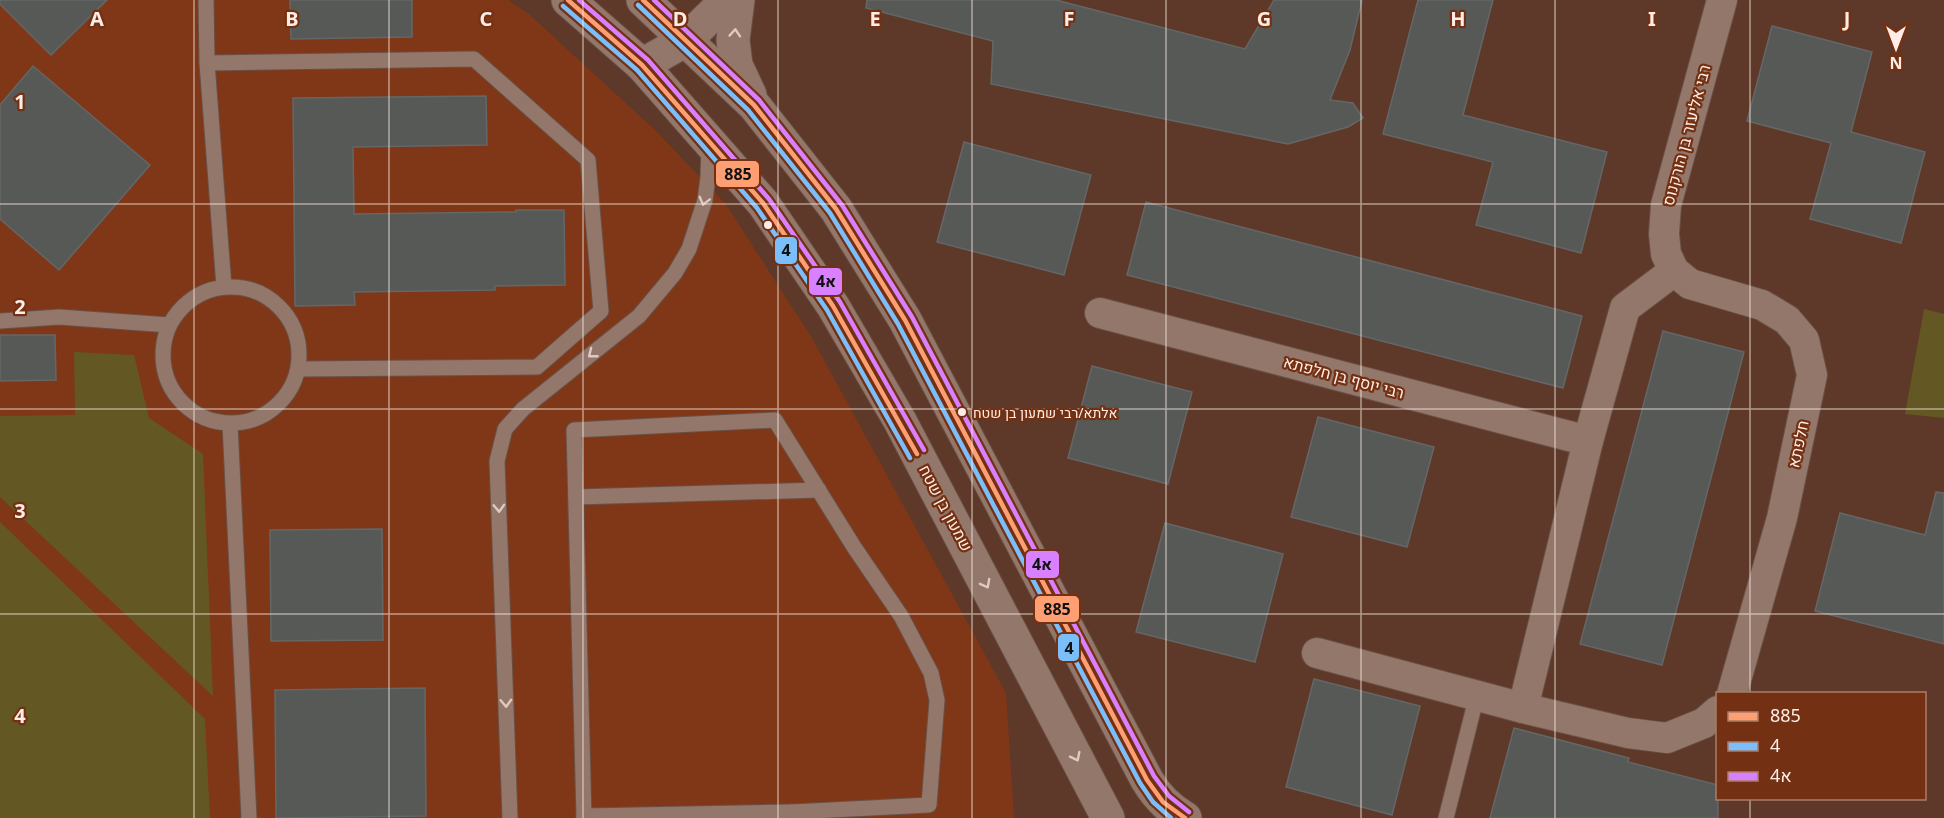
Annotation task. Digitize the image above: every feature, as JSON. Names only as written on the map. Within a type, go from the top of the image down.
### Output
[{"type":"street","name":"שמעון בן שטח","points":[[568,0],[642,65],[763,203],[833,306],[900,421],[1108,818]]},
{"type":"street","points":[[642,65],[669,15],[727,0]]},
{"type":"street","points":[[738,0],[733,40],[736,65],[754,105]]},
{"type":"street","name":"רבי אליעזר בן הורקנוס","points":[[1674,271],[1666,254],[1664,234],[1666,205],[1722,0]]},
{"type":"street","points":[[669,15],[754,105],[836,209],[905,320],[1147,780],[1168,808],[1185,818]]},
{"type":"street","points":[[1523,708],[1588,441],[1625,308],[1674,271]]},
{"type":"street","name":"חלפתא","points":[[1674,271],[1690,284],[1762,305],[1786,320],[1804,340],[1812,375],[1782,518],[1732,692]]},
{"type":"street","name":"רבי יוסף בן חלפתא","points":[[1100,313],[1588,441]]},
{"type":"street","points":[[1317,653],[1523,708],[1628,733],[1667,738],[1704,723],[1716,713]]},
{"type":"lane","points":[[206,0],[207,63],[224,287]]},
{"type":"lane","points":[[207,63],[474,59],[588,160],[601,311],[537,367],[299,369]]},
{"type":"lane","points":[[510,818],[497,461],[505,429],[523,409],[639,316],[675,273],[689,249],[705,200],[709,142]]},
{"type":"lane","points":[[224,287],[246,288],[266,296],[283,309],[294,327],[300,347],[299,369],[291,391],[275,409],[254,420],[230,424],[207,420],[187,408],[172,391],[164,370],[163,347],[169,325],[183,306],[202,293],[224,287]]},
{"type":"lane","points":[[0,321],[59,317],[169,325]]},
{"type":"lane","points":[[776,420],[819,490],[900,616],[931,673],[937,700],[929,806],[793,815],[584,817],[574,430],[776,420]]},
{"type":"lane","points":[[230,424],[249,818]]},
{"type":"lane","points":[[576,497],[819,490]]},
{"type":"lane","points":[[1446,818],[1478,695]]},
{"type":"shaded area","points":[[0,0],[508,0],[530,15],[655,130],[725,203],[812,338],[1006,693],[1014,818],[0,818]]},
{"type":"shaded area","points":[[1924,309],[1944,314],[1944,418],[1905,414]]},
{"type":"shaded area","points":[[74,352],[134,355],[149,418],[203,454],[213,696],[0,497],[0,416],[75,415]]},
{"type":"shaded area","points":[[0,522],[205,719],[210,818],[0,818]]},
{"type":"building","points":[[0,0],[107,0],[51,55],[0,4]]},
{"type":"building","points":[[290,0],[412,0],[412,37],[291,39]]},
{"type":"building","points":[[867,0],[1056,0],[1245,49],[1274,0],[1362,0],[1350,50],[1330,100],[1353,103],[1363,118],[1348,127],[1288,144],[991,84],[993,41],[866,8]]},
{"type":"building","points":[[1418,0],[1493,0],[1463,115],[1607,152],[1581,253],[1476,225],[1493,162],[1383,134]]},
{"type":"building","points":[[1772,26],[1872,52],[1851,132],[1925,152],[1901,243],[1810,219],[1831,143],[1747,121]]},
{"type":"building","points":[[33,66],[150,165],[59,270],[0,219],[0,105]]},
{"type":"building","points":[[486,96],[487,145],[353,147],[354,214],[564,210],[565,285],[495,286],[495,290],[354,292],[355,305],[295,306],[293,98]]},
{"type":"building","points":[[964,142],[1091,175],[1064,275],[937,242]]},
{"type":"building","points":[[1146,202],[1582,316],[1563,388],[1127,275]]},
{"type":"building","points":[[1663,331],[1744,352],[1662,665],[1580,644]]},
{"type":"building","points":[[0,335],[55,335],[56,380],[0,381]]},
{"type":"building","points":[[1092,366],[1192,392],[1168,484],[1068,458]]},
{"type":"building","points":[[1318,417],[1434,447],[1407,547],[1291,517]]},
{"type":"building","points":[[1936,492],[1944,493],[1944,644],[1815,611],[1840,513],[1925,535]]},
{"type":"building","points":[[1165,523],[1283,554],[1255,662],[1136,632]]},
{"type":"building","points":[[382,529],[383,640],[271,641],[270,530]]},
{"type":"building","points":[[1314,679],[1420,706],[1392,815],[1286,787]]},
{"type":"building","points":[[425,688],[426,816],[276,818],[275,690]]},
{"type":"building","points":[[1514,728],[1629,758],[1628,762],[1716,784],[1716,800],[1718,800],[1718,818],[1490,818]]},
{"type":"transit line","name":"885","points":[[568,0],[642,65],[763,203],[833,306],[917,454]]},
{"type":"transit line","name":"4א","points":[[579,0],[648,60],[769,199],[840,302],[924,450]]},
{"type":"transit line","name":"885","points":[[643,0],[754,105],[836,209],[905,320],[1147,780],[1163,802],[1185,818]]},
{"type":"transit line","name":"4א","points":[[654,0],[759,100],[842,205],[912,317],[1154,776],[1169,796],[1189,812]]},
{"type":"transit line","name":"4","points":[[638,5],[748,110],[830,213],[898,324],[1140,783],[1153,802],[1171,818]]},
{"type":"transit line","name":"4","points":[[563,6],[637,70],[757,208],[827,310],[910,458]]},
{"type":"place","name":"אלתא/רבי שמעון בן שטח","points":[[962,412]]}]
